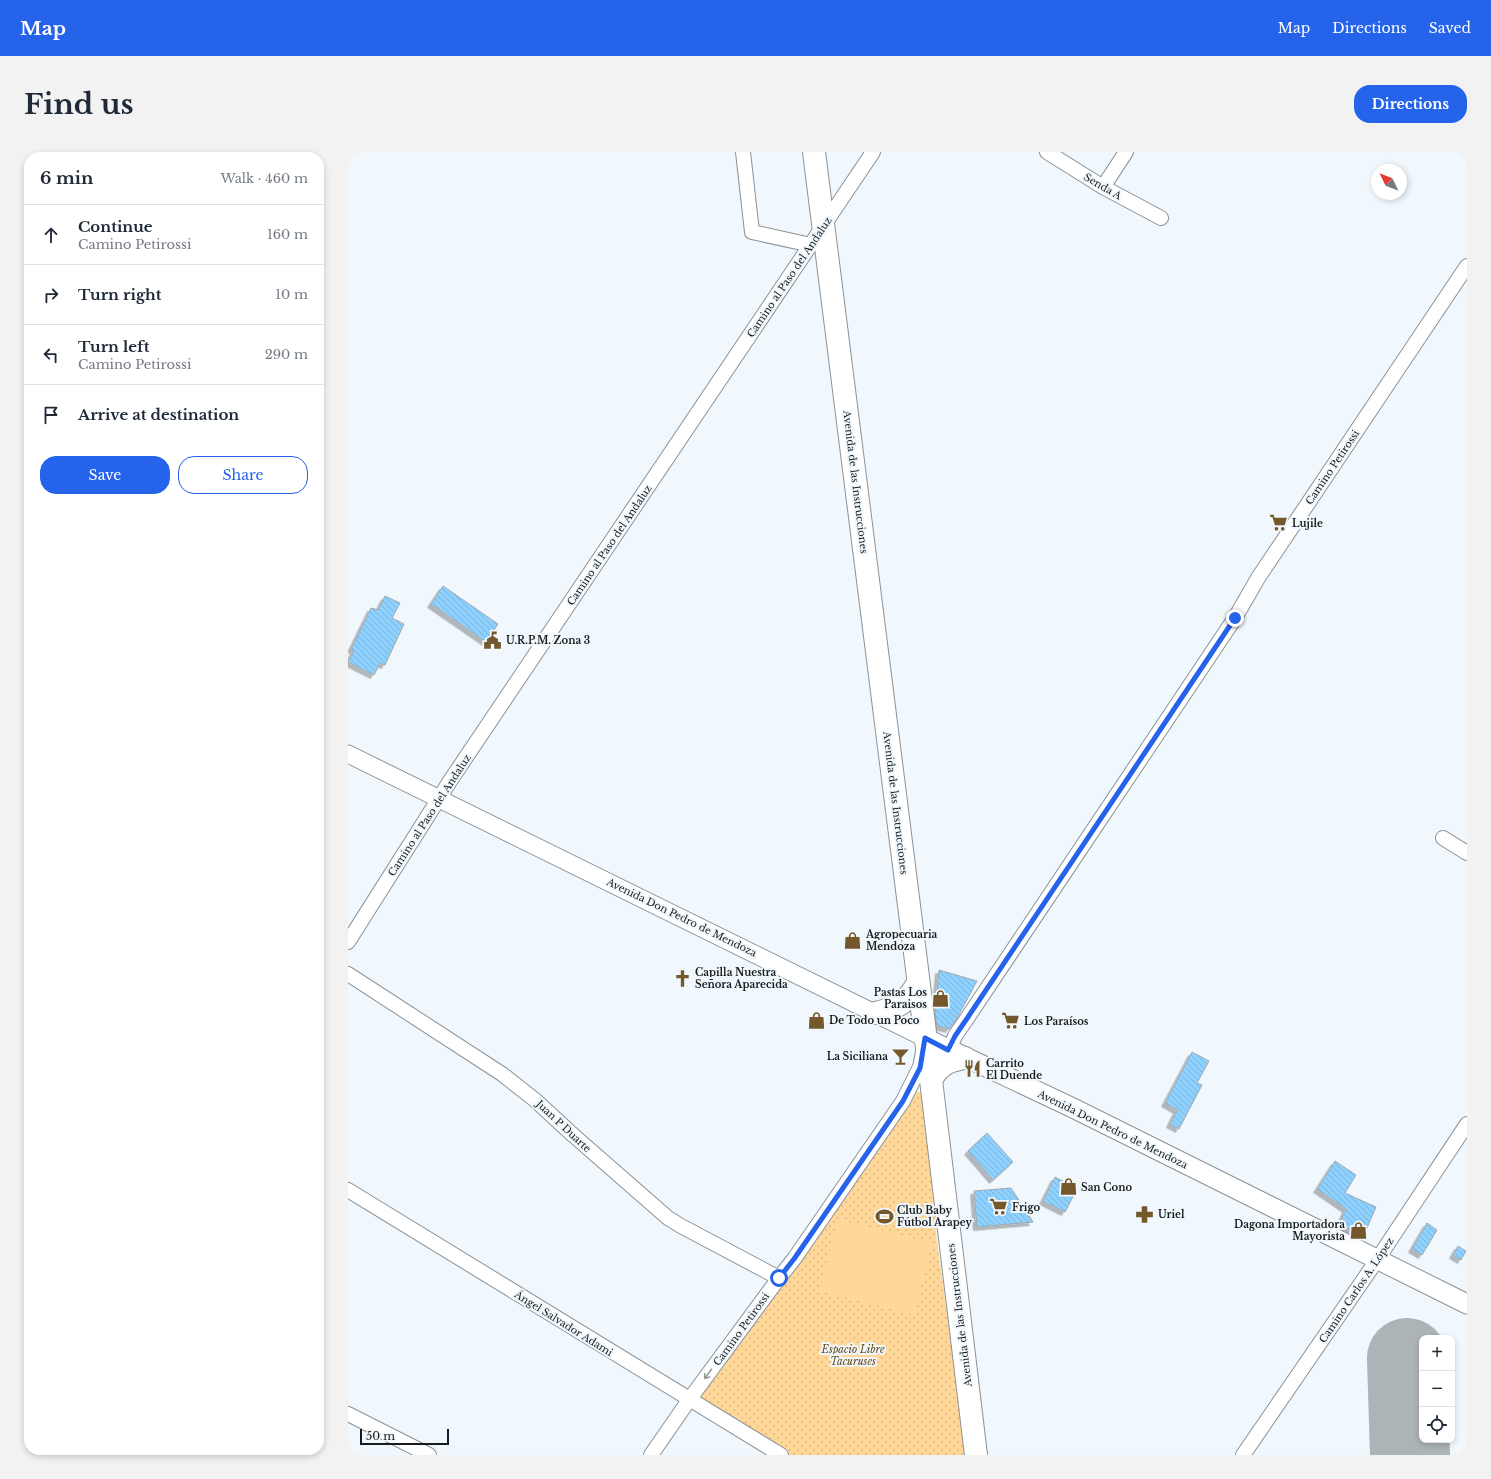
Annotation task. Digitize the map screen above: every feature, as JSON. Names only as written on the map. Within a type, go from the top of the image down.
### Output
[{"type":"main road","name":"Avenida de las Instrucciones","points":[[814,152],[931,1080],[976,1455]]},
{"type":"main road","points":[[876,1013],[900,1005],[910,997],[918,982]]},
{"type":"main road","name":"Avenida Don Pedro de Mendoza","points":[[925,1038],[1073,1108],[1467,1304]]},
{"type":"main road","points":[[931,1080],[942,1065],[951,1060],[957,1054]]},
{"type":"street","points":[[743,152],[752,232],[811,245]]},
{"type":"street","name":"Camino al Paso del Andaluz","points":[[348,942],[439,798],[873,152]]},
{"type":"street","name":"Senda A","points":[[1047,152],[1103,187],[1161,218]]},
{"type":"street","points":[[1103,187],[1126,152]]},
{"type":"street","name":"Camino Petirossi","points":[[957,1054],[955,1036],[1226,632],[1258,578],[1467,266]]},
{"type":"street","name":"Avenida Don Pedro de Mendoza","points":[[348,754],[925,1038]]},
{"type":"street","points":[[1443,838],[1467,853]]},
{"type":"street","name":"Juan P Duarte","points":[[348,974],[502,1074],[521,1088],[668,1218],[779,1278]]},
{"type":"street","name":"Camino Petirossi","points":[[651,1455],[689,1400],[794,1259],[903,1101],[920,1068],[925,1038]]},
{"type":"street","name":"Camino Carlos A. López","points":[[1243,1455],[1377,1260],[1467,1124]]},
{"type":"street","name":"Ángel Salvador Adami","points":[[348,1190],[781,1455]]},
{"type":"street","points":[[348,1414],[429,1455]]},
{"type":"green space","name":"Espacio Libre Tacuruses","points":[[915,1092],[921,1092],[925,1097],[937,1242],[967,1455],[782,1455],[701,1401],[702,1393]]},
{"type":"green space","points":[[838,1219],[932,1243],[914,1315],[819,1291]]},
{"type":"building","points":[[443,586],[498,624],[486,642],[431,604]]},
{"type":"building","points":[[385,596],[400,603],[392,618],[404,624],[385,665],[380,663],[374,675],[348,662],[354,650],[351,649],[371,608],[378,610]]},
{"type":"building","points":[[939,970],[977,981],[957,1018],[949,1029],[937,1026],[935,1013]]},
{"type":"building","points":[[1192,1052],[1209,1061],[1197,1083],[1202,1085],[1179,1129],[1170,1124],[1177,1110],[1165,1103]]},
{"type":"building","points":[[987,1133],[1013,1162],[993,1180],[968,1151]]},
{"type":"building","points":[[1335,1161],[1356,1175],[1345,1193],[1376,1207],[1364,1235],[1339,1224],[1346,1209],[1317,1189]]},
{"type":"building","points":[[1055,1177],[1077,1189],[1065,1212],[1043,1201]]},
{"type":"building","name":"Frigo","points":[[1011,1188],[1033,1222],[977,1227],[974,1191]]},
{"type":"building","points":[[1427,1223],[1437,1230],[1422,1255],[1412,1249]]},
{"type":"building","points":[[1458,1246],[1466,1251],[1461,1260],[1453,1255]]},
{"type":"runway","points":[[1407,1358],[1410,1455]]},
{"type":"place","name":"Lujile","points":[[1279,523]]},
{"type":"place","name":"U.R.P.M. Zona 3","points":[[493,640]]},
{"type":"place","name":"Agropecuaria Mendoza","points":[[853,940]]},
{"type":"place","name":"Capilla Nuestra Señora Aparecida","points":[[682,978]]},
{"type":"place","name":"Pastas Los Paraisos","points":[[940,998]]},
{"type":"place","name":"De Todo un Poco","points":[[816,1020]]},
{"type":"place","name":"Los Paraísos","points":[[1011,1021]]},
{"type":"place","name":"La Siciliana","points":[[901,1056]]},
{"type":"place","name":"Carrito El Duende","points":[[973,1069]]},
{"type":"place","name":"San Cono","points":[[1068,1187]]},
{"type":"place","name":"Frigo","points":[[999,1207]]},
{"type":"place","name":"Uriel","points":[[1145,1214]]},
{"type":"place","name":"Club Baby Fútbol Arapey","points":[[884,1216]]},
{"type":"place","name":"Dagona Importadora Mayorista","points":[[1358,1230]]},
{"type":"route","points":[[779,1278],[794,1259],[903,1101],[920,1068],[925,1038],[948,1050],[955,1036],[1235,618]]}]
